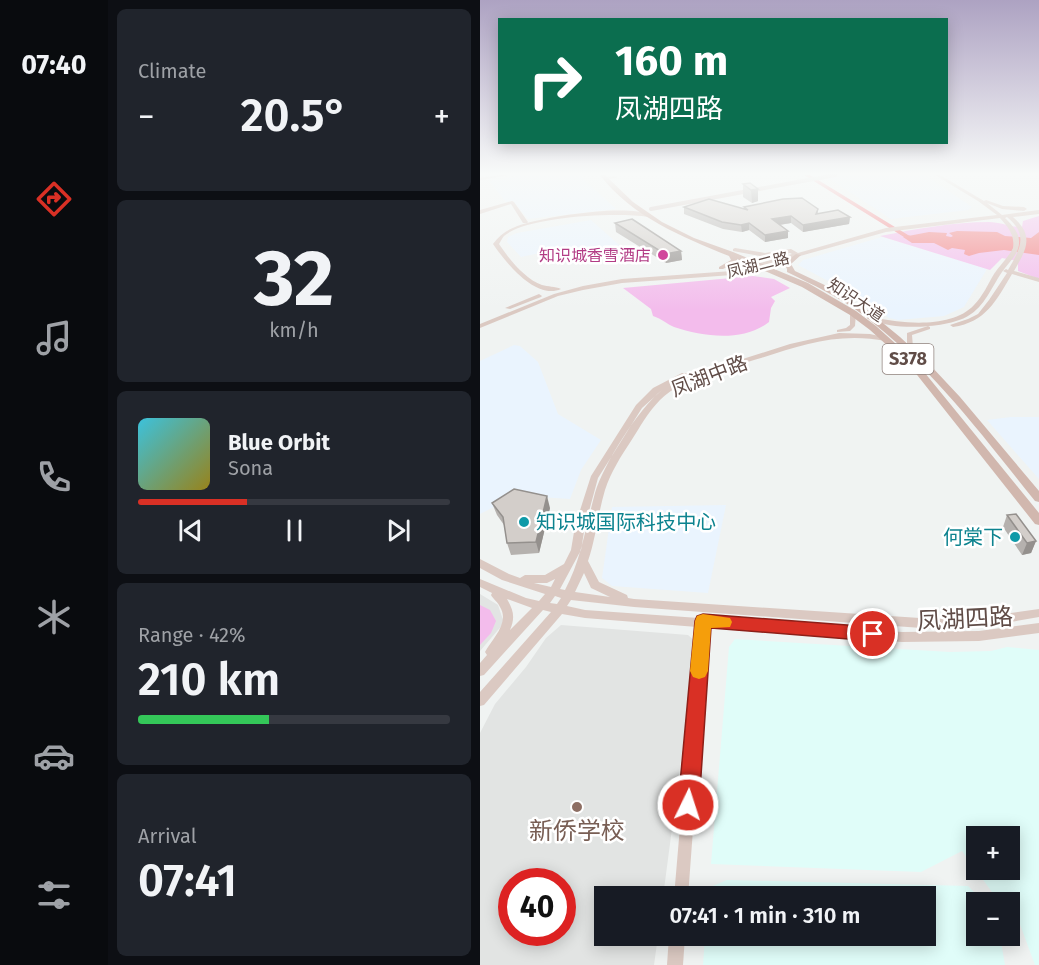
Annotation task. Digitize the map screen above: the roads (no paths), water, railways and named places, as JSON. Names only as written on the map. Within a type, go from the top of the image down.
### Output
[{"type":"main road","name":"知识大道","points":[[664,220],[692,239],[792,272],[831,290],[878,320],[909,347],[1039,498]]},
{"type":"main road","points":[[726,272],[735,261],[733,251]]},
{"type":"main road","points":[[792,272],[787,265],[794,253]]},
{"type":"main road","name":"知识大道","points":[[762,263],[853,314],[886,339],[913,364],[1039,521]]},
{"type":"street","points":[[526,300],[532,294],[531,288],[491,244],[499,233],[525,222],[542,220]]},
{"type":"street","points":[[551,220],[533,222],[513,228],[499,237],[496,242],[498,248],[531,283],[542,289],[558,289]]},
{"type":"street","name":"凤湖二路","points":[[480,326],[556,296],[584,288],[622,281],[726,272],[897,224],[928,220]]},
{"type":"street","points":[[939,223],[953,220]]},
{"type":"street","name":"凤湖二路","points":[[883,229],[957,220]]},
{"type":"street","points":[[994,220],[1013,231]]},
{"type":"street","points":[[878,320],[913,324],[952,320],[968,314],[980,302],[1016,248],[1013,231],[1005,220]]},
{"type":"street","points":[[1013,220],[1019,226]]},
{"type":"street","points":[[913,324],[908,327],[920,329],[954,326],[974,319],[985,310],[1018,260],[1024,242],[1023,234],[1016,222],[1017,220]]},
{"type":"street","points":[[733,251],[765,255],[794,253]]},
{"type":"street","name":"凤湖二路","points":[[480,319],[526,300],[577,283],[613,277],[726,272],[762,263]]},
{"type":"street","points":[[1000,270],[1039,280]]},
{"type":"street","points":[[726,272],[780,273]]},
{"type":"street","points":[[850,332],[854,323],[853,314]]},
{"type":"street","points":[[909,347],[909,334],[920,329]]},
{"type":"street","name":"凤湖中路","points":[[480,700],[559,610],[569,595],[584,563],[598,498],[609,470],[648,408],[664,392],[688,380],[798,344],[850,332]]},
{"type":"street","name":"凤湖中路","points":[[480,670],[554,591],[576,546],[590,489],[598,470],[639,407],[656,390],[679,377],[809,336],[850,332],[886,339]]},
{"type":"street","points":[[480,563],[501,574],[529,580],[547,579],[562,571],[576,546],[590,541]]},
{"type":"street","points":[[584,563],[595,585],[630,602]]},
{"type":"street","points":[[480,670],[507,628],[509,619],[503,600],[483,585],[501,574]]},
{"type":"street","name":"凤湖四路","points":[[501,574],[517,582],[569,595],[630,602],[935,624],[1038,616]]},
{"type":"street","name":"凤湖四路","points":[[483,585],[541,606],[559,610],[644,618],[926,638],[979,636],[1039,628]]},
{"type":"street","points":[[644,618],[649,603]]},
{"type":"street","points":[[682,886],[703,621]]},
{"type":"street","points":[[675,965],[676,946]]},
{"type":"waterway","points":[[880,220],[906,236],[919,240]]},
{"type":"place","name":"知识城香雪酒店","points":[[663,255]]},
{"type":"place","name":"知识城国际科技中心","points":[[524,522]]},
{"type":"place","name":"何棠下","points":[[1015,537]]},
{"type":"place","name":"新侨学校","points":[[577,807]]}]
